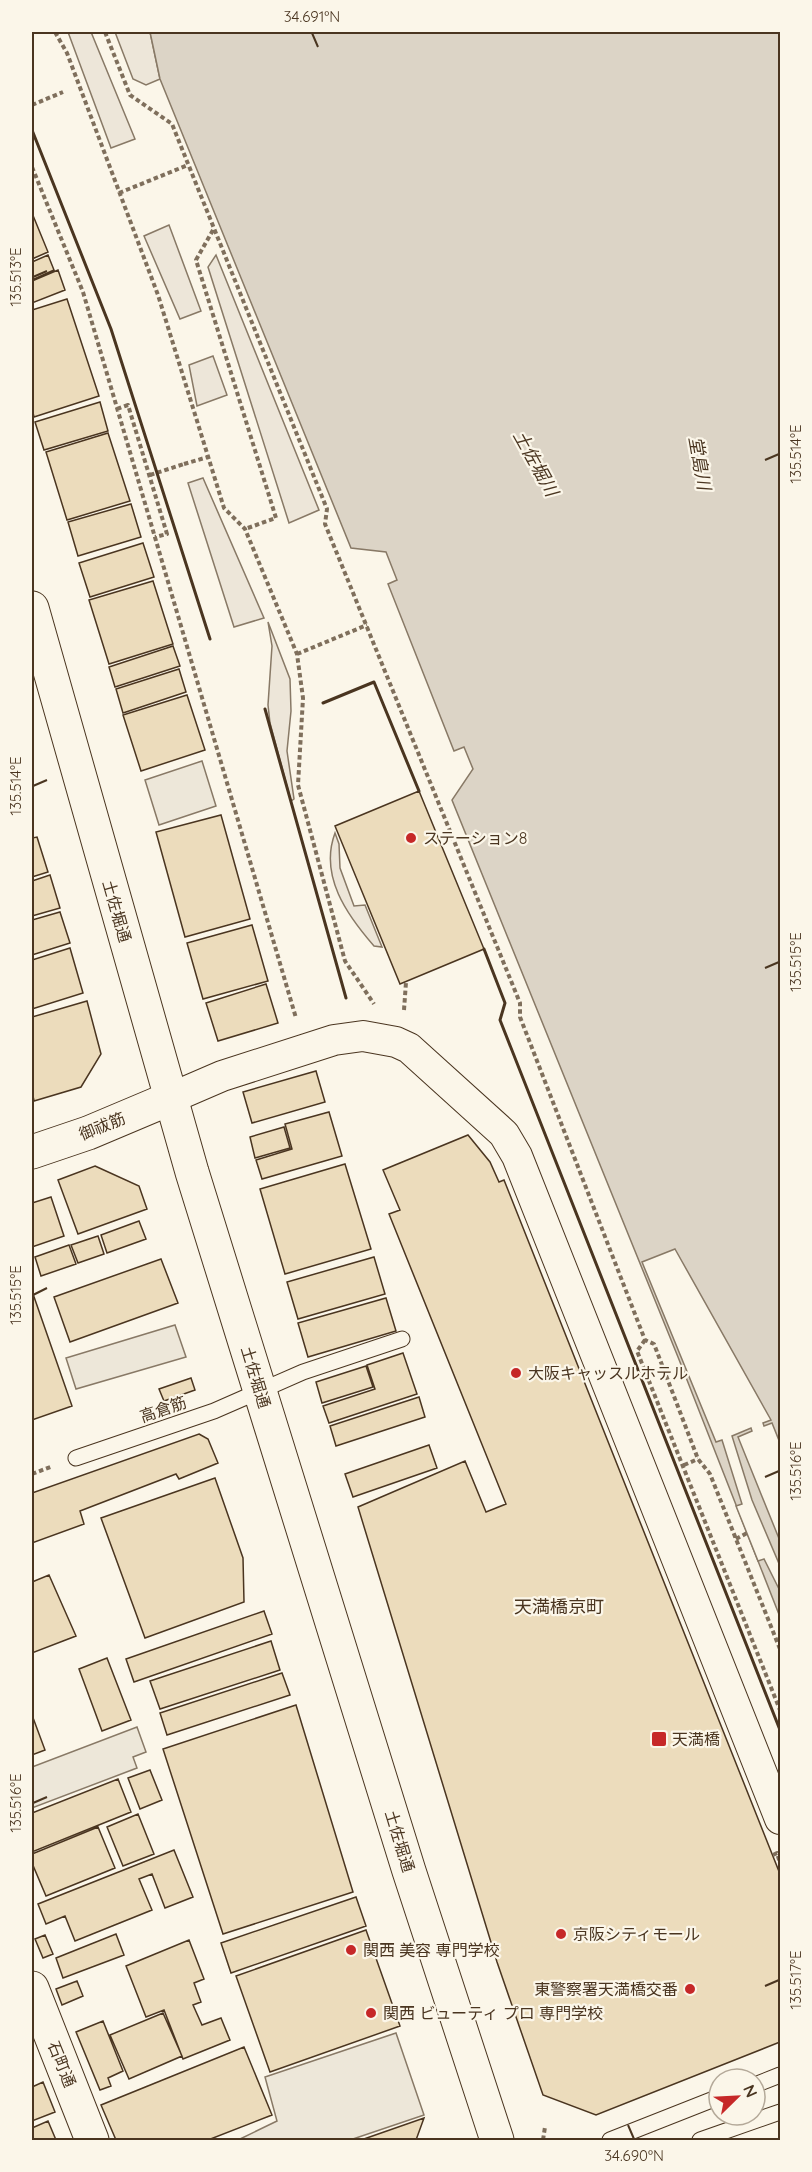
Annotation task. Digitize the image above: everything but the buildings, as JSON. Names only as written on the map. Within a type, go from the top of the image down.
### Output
[{"type":"main road","name":"土佐堀通","points":[[32,608],[171,1098],[409,1871],[497,2140]]},
{"type":"main road","name":"御祓筋","points":[[32,1152],[88,1133],[171,1098]]},
{"type":"main road","name":"石町通","points":[[32,1988],[92,2140]]},
{"type":"street","points":[[171,1098],[222,1076],[334,1040],[363,1036],[396,1042],[410,1048],[504,1134],[517,1156],[780,1819]]},
{"type":"lane","name":"高倉筋","points":[[76,1458],[214,1411],[303,1372],[402,1339]]},
{"type":"lane","points":[[610,2140],[707,2102]]},
{"type":"lane","points":[[700,2140],[780,2112]]},
{"type":"path","points":[[56,32],[67,53],[158,296],[224,508],[245,529],[297,654],[303,698],[297,785],[345,961],[380,1013]]},
{"type":"path","points":[[105,32],[130,95],[172,124],[327,509],[325,524],[520,1003],[520,1017],[645,1340],[654,1344],[698,1459],[710,1473],[780,1649]]},
{"type":"path","points":[[32,105],[63,92]]},
{"type":"path","points":[[118,192],[188,165]]},
{"type":"path","points":[[32,166],[83,292],[298,1026]]},
{"type":"path","points":[[214,229],[196,260],[276,518],[245,529]]},
{"type":"path","points":[[117,408],[128,405],[150,475],[167,534],[155,537]]},
{"type":"path","points":[[150,475],[208,457]]},
{"type":"path","points":[[297,654],[366,625]]},
{"type":"path","points":[[404,1015],[406,981]]},
{"type":"path","points":[[645,1340],[637,1351],[780,1710]]},
{"type":"path","points":[[684,1465],[698,1459]]},
{"type":"path","points":[[736,1539],[747,1533]]},
{"type":"path","points":[[773,1854],[777,1853],[780,1863]]},
{"type":"path","points":[[543,2140],[545,2127]]},
{"type":"shaded area","points":[[68,32],[91,32],[135,139],[111,148]]},
{"type":"shaded area","points":[[115,32],[150,32],[160,79],[146,85],[133,79]]},
{"type":"shaded area","points":[[169,225],[201,311],[180,319],[144,236]]},
{"type":"shaded area","points":[[216,255],[319,510],[289,523],[208,267]]},
{"type":"shaded area","points":[[213,356],[227,395],[197,406],[189,365]]},
{"type":"shaded area","points":[[203,478],[264,618],[234,627],[188,483]]},
{"type":"shaded area","points":[[268,622],[290,679],[291,711],[287,751],[294,799],[291,801],[270,723],[268,705],[272,646]]},
{"type":"shaded area","points":[[202,761],[216,806],[159,825],[145,780]]},
{"type":"shaded area","points":[[335,833],[339,844],[340,868],[354,906],[365,905],[382,947],[374,946],[364,934],[338,894],[331,864],[331,849]]},
{"type":"shaded area","points":[[175,1325],[186,1357],[76,1389],[66,1358]]},
{"type":"shaded area","points":[[137,1727],[146,1752],[133,1757],[137,1768],[32,1808],[32,1767]]},
{"type":"shaded area","points":[[396,2033],[424,2115],[350,2140],[238,2140],[277,2121],[265,2077]]},
{"type":"water","points":[[150,32],[780,32],[780,1617],[678,1357],[452,800],[473,769],[464,747],[454,751],[388,584],[397,580],[386,552],[351,548],[160,79]]},
{"type":"pier","points":[[675,1249],[771,1420],[763,1423],[764,1426],[772,1423],[780,1443],[780,1541],[738,1437],[752,1431],[751,1428],[732,1436],[752,1500],[780,1566],[780,1591],[764,1559],[758,1561],[736,1506],[742,1504],[722,1440],[716,1442],[642,1262]]},
{"type":"wall","points":[[32,130],[111,329],[210,639]]},
{"type":"wall","points":[[323,703],[374,682],[419,791]]},
{"type":"wall","points":[[265,709],[346,998]]},
{"type":"wall","points":[[484,949],[505,1003],[500,1020],[780,1730]]},
{"type":"place","name":"ステーション8","points":[[411,838]]},
{"type":"place","name":"大阪キャッスルホテル","points":[[516,1373]]},
{"type":"place","name":"天満橋","points":[[659,1739]]},
{"type":"place","name":"京阪シティモール","points":[[561,1934]]},
{"type":"place","name":"関西 美容 専門学校","points":[[351,1950]]},
{"type":"place","name":"東警察署天満橋交番","points":[[690,1989]]},
{"type":"place","name":"関西 ビューティ プロ 専門学校","points":[[371,2013]]},
{"type":"district","name":"天満橋京町","points":[[559,1606]]},
{"type":"water label","name":"土佐堀川","points":[[536,463]]},
{"type":"water label","name":"堂島川","points":[[700,463]]}]
